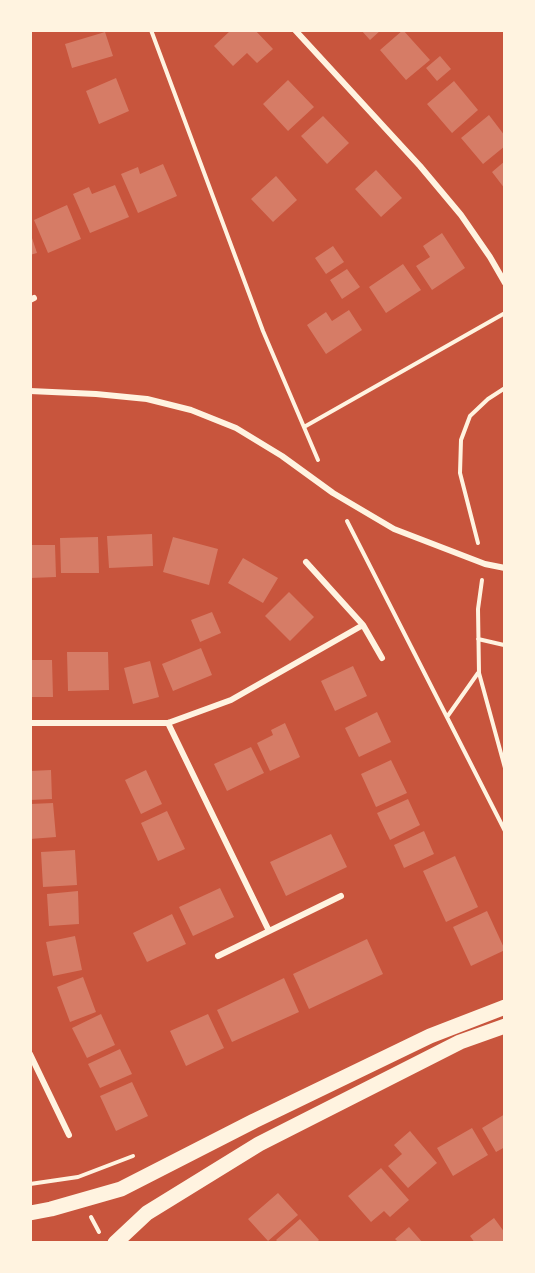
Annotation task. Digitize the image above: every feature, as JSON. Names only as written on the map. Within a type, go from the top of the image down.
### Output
[{"type":"main road","points":[[30,1213],[121,1189],[254,1121],[430,1036],[505,1007]]},
{"type":"main road","points":[[116,1243],[147,1213],[259,1144],[460,1042],[505,1026]]},
{"type":"street","points":[[295,30],[413,158],[461,215],[505,283]]},
{"type":"street","points":[[30,391],[147,399],[190,410],[236,428],[282,456],[333,493],[394,529],[484,564],[505,568]]},
{"type":"street","points":[[306,562],[363,625],[382,658]]},
{"type":"street","points":[[30,723],[168,723],[231,700],[363,625]]},
{"type":"street","points":[[168,723],[269,931]]},
{"type":"street","points":[[218,956],[341,896]]},
{"type":"street","points":[[30,1054],[69,1135]]},
{"type":"path","points":[[151,30],[263,331],[333,493],[505,831]]},
{"type":"path","points":[[304,427],[505,313]]},
{"type":"path","points":[[478,639],[504,645]]},
{"type":"path","points":[[447,717],[479,673]]},
{"type":"building","points":[[231,30],[255,30],[273,49],[257,63],[247,53],[233,66],[214,46]]},
{"type":"building","points":[[361,30],[381,30],[370,40]]},
{"type":"building","points":[[403,30],[430,60],[406,80],[380,50]]},
{"type":"building","points":[[105,32],[113,56],[72,68],[65,44]]},
{"type":"building","points":[[440,56],[451,69],[437,81],[426,68]]},
{"type":"building","points":[[116,78],[129,111],[99,124],[86,91]]},
{"type":"building","points":[[288,80],[314,107],[288,131],[263,104]]},
{"type":"building","points":[[454,81],[478,110],[452,133],[427,104]]},
{"type":"building","points":[[489,115],[505,136],[505,146],[483,164],[461,138]]},
{"type":"building","points":[[323,116],[349,143],[327,164],[301,136]]},
{"type":"building","points":[[505,161],[505,189],[492,172]]},
{"type":"building","points":[[163,164],[177,196],[138,213],[121,174],[138,167],[140,174]]},
{"type":"building","points":[[376,170],[402,198],[381,217],[355,189]]},
{"type":"building","points":[[276,176],[297,200],[273,222],[251,199]]},
{"type":"building","points":[[115,185],[129,217],[90,233],[73,194],[89,187],[92,194]]},
{"type":"building","points":[[67,205],[81,239],[48,253],[34,220]]},
{"type":"building","points":[[30,232],[37,253],[30,255]]},
{"type":"building","points":[[442,233],[465,268],[432,290],[416,266],[430,257],[423,246]]},
{"type":"building","points":[[333,246],[344,262],[326,274],[315,258]]},
{"type":"building","points":[[403,264],[421,290],[386,313],[369,287]]},
{"type":"building","points":[[347,269],[360,287],[342,299],[330,280]]},
{"type":"building","points":[[349,310],[362,330],[326,354],[307,325],[326,312],[332,321]]},
{"type":"building","points":[[152,534],[153,566],[109,568],[107,536]]},
{"type":"building","points":[[98,537],[99,573],[61,573],[60,538]]},
{"type":"building","points":[[173,537],[218,549],[209,585],[163,572]]},
{"type":"building","points":[[30,545],[55,545],[56,577],[30,578]]},
{"type":"building","points":[[243,558],[278,578],[263,603],[228,583]]},
{"type":"building","points":[[289,592],[314,617],[290,641],[265,616]]},
{"type":"building","points":[[212,612],[221,633],[200,642],[191,620]]},
{"type":"building","points":[[201,648],[212,675],[173,691],[162,664]]},
{"type":"building","points":[[67,652],[108,652],[109,690],[68,691]]},
{"type":"building","points":[[30,660],[52,660],[53,697],[30,697]]},
{"type":"building","points":[[150,661],[159,697],[133,704],[124,668]]},
{"type":"building","points":[[353,666],[367,696],[335,711],[321,681]]},
{"type":"building","points":[[377,712],[391,742],[359,757],[345,728]]},
{"type":"building","points":[[285,723],[300,757],[270,771],[257,743],[273,735],[271,730]]},
{"type":"building","points":[[251,747],[264,773],[227,791],[214,764]]},
{"type":"building","points":[[391,760],[407,793],[376,807],[361,774]]},
{"type":"building","points":[[51,770],[52,799],[30,800],[30,771]]},
{"type":"building","points":[[146,770],[162,804],[141,814],[125,780]]},
{"type":"building","points":[[408,799],[420,825],[390,840],[377,813]]},
{"type":"building","points":[[53,803],[56,837],[30,839],[30,804]]},
{"type":"building","points":[[167,811],[185,849],[158,861],[141,823]]},
{"type":"building","points":[[424,831],[434,854],[404,868],[394,845]]},
{"type":"building","points":[[331,834],[347,867],[286,896],[270,862]]},
{"type":"building","points":[[75,850],[77,885],[43,887],[41,852]]},
{"type":"building","points":[[455,856],[478,907],[446,922],[423,871]]},
{"type":"building","points":[[220,888],[234,917],[193,936],[179,907]]},
{"type":"building","points":[[78,891],[79,924],[49,926],[47,894]]},
{"type":"building","points":[[487,911],[505,950],[471,966],[453,927]]},
{"type":"building","points":[[172,914],[186,944],[147,962],[133,933]]},
{"type":"building","points":[[75,936],[82,970],[53,976],[46,942]]},
{"type":"building","points":[[367,939],[383,974],[309,1009],[293,974]]},
{"type":"building","points":[[83,977],[96,1012],[70,1022],[57,987]]},
{"type":"building","points":[[284,978],[299,1012],[232,1042],[217,1010]]},
{"type":"building","points":[[101,1014],[115,1045],[87,1058],[72,1028]]},
{"type":"building","points":[[208,1014],[224,1048],[186,1066],[170,1031]]},
{"type":"building","points":[[120,1049],[132,1074],[100,1088],[88,1064]]},
{"type":"building","points":[[132,1082],[148,1116],[116,1131],[100,1096]]},
{"type":"building","points":[[505,1114],[505,1147],[496,1152],[482,1128]]},
{"type":"building","points":[[472,1128],[488,1155],[453,1176],[437,1148]]},
{"type":"building","points":[[410,1131],[437,1163],[408,1188],[388,1166],[402,1154],[394,1145]]},
{"type":"building","points":[[381,1168],[409,1200],[390,1217],[384,1211],[371,1222],[348,1196]]},
{"type":"building","points":[[278,1193],[298,1215],[268,1241],[248,1219]]},
{"type":"building","points":[[494,1218],[505,1233],[505,1243],[475,1243],[470,1236]]},
{"type":"building","points":[[300,1219],[319,1240],[316,1243],[279,1243],[276,1240]]},
{"type":"building","points":[[409,1227],[423,1243],[399,1243],[395,1239]]}]
